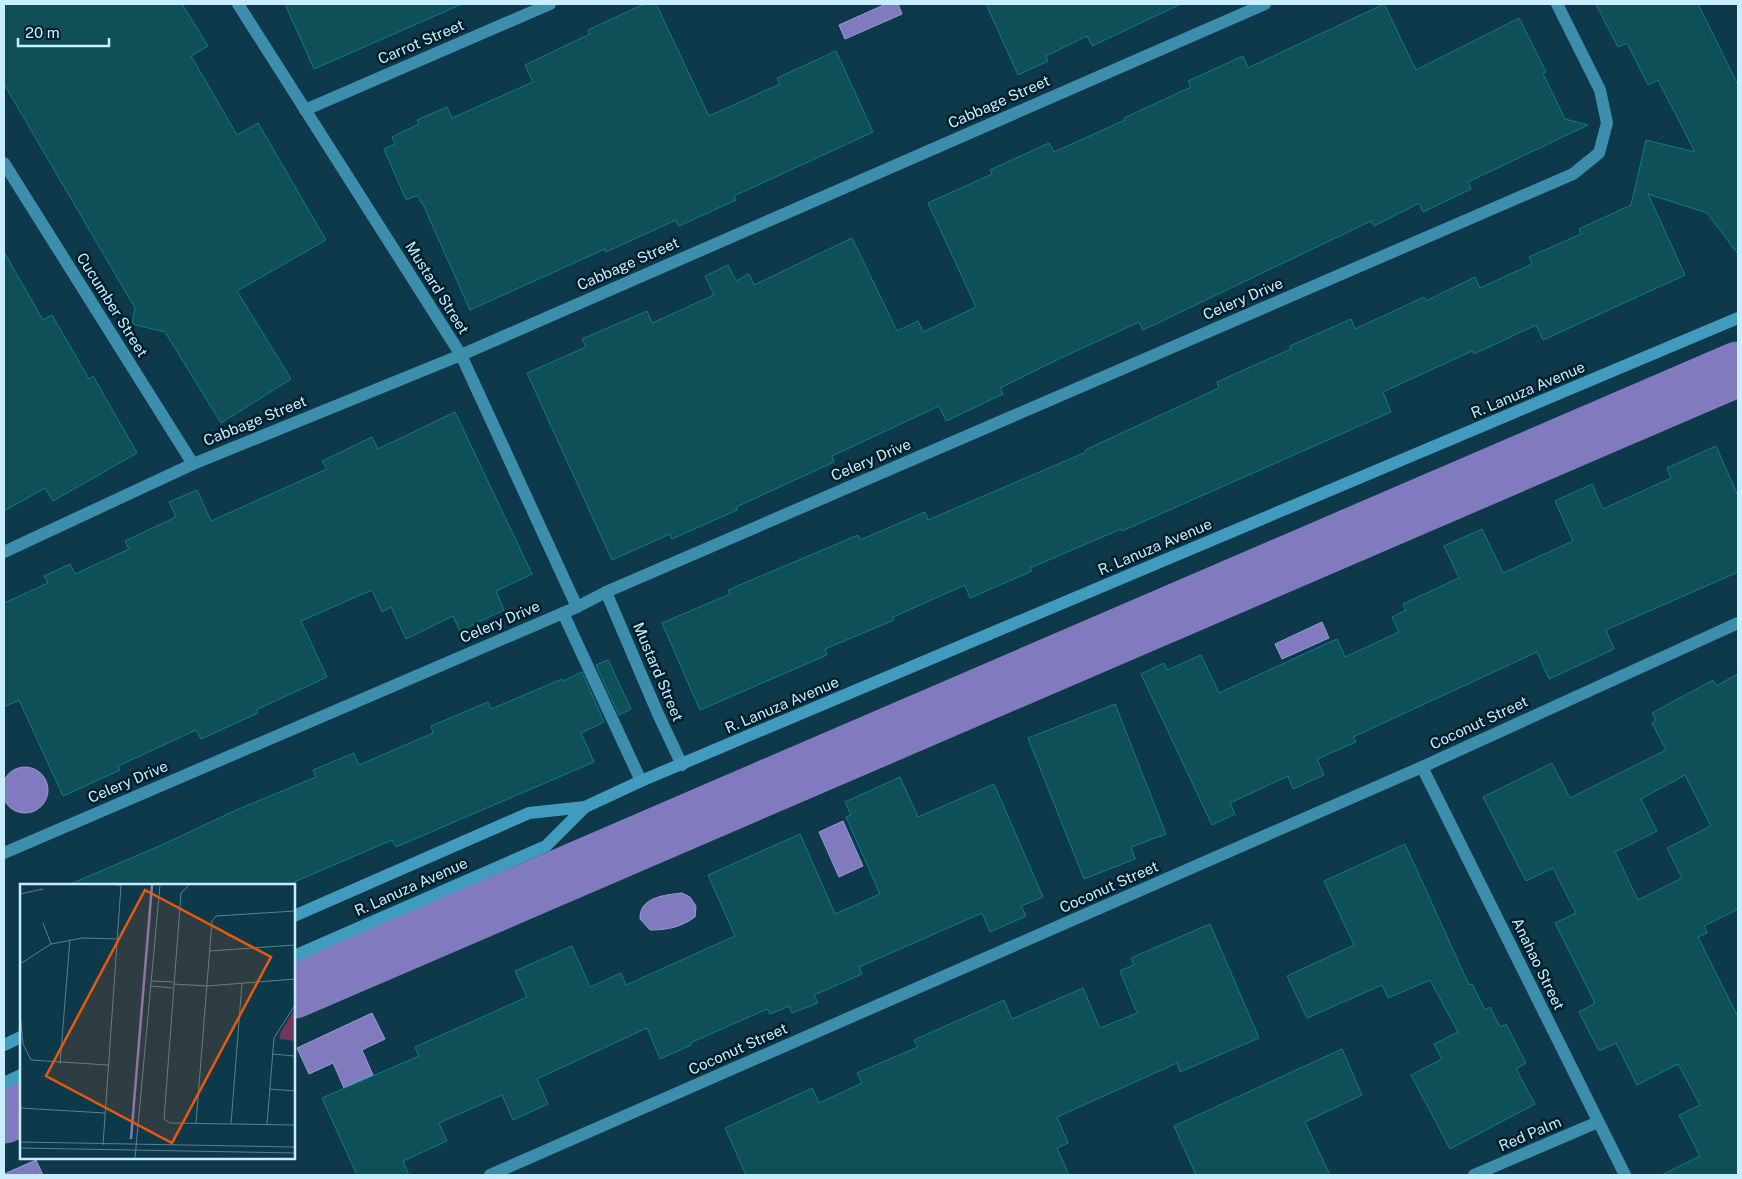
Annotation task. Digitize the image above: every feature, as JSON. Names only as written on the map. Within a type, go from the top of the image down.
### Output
[{"type":"main road","name":"R. Lanuza Avenue","points":[[295,916],[530,813],[585,807],[641,781],[1738,318]]},
{"type":"main road","name":"R. Lanuza Avenue","points":[[295,956],[546,846],[585,807]]},
{"type":"main road","points":[[4,1045],[20,1037]]},
{"type":"main road","points":[[4,1083],[20,1075]]},
{"type":"street","name":"Mustard Street","points":[[238,4],[461,355],[577,607]]},
{"type":"street","name":"Carrot Street","points":[[305,110],[550,4]]},
{"type":"street","name":"Cabbage Street","points":[[4,552],[193,464],[461,355],[1265,4]]},
{"type":"street","name":"Celery Drive","points":[[4,853],[577,607],[606,592],[1573,174],[1599,153],[1607,123],[1600,90],[1556,4]]},
{"type":"street","name":"Cucumber Street","points":[[4,163],[193,464]]},
{"type":"street","name":"Mustard Street","points":[[606,592],[682,765]]},
{"type":"street","points":[[563,613],[641,781]]},
{"type":"street","name":"Coconut Street","points":[[490,1175],[1422,767],[1738,623]]},
{"type":"street","name":"Anahao Street","points":[[1422,767],[1625,1175]]},
{"type":"street","name":"Red Palm","points":[[1474,1175],[1598,1122]]},
{"type":"shaded area","points":[[886,4],[898,4],[902,14],[845,39],[839,25]]},
{"type":"shaded area","points":[[1322,622],[1329,638],[1282,659],[1275,644]]},
{"type":"shaded area","points":[[20,767],[30,767],[44,777],[48,790],[44,803],[38,809],[30,813],[20,813],[6,803],[2,795],[2,785],[12,771]]},
{"type":"shaded area","points":[[843,821],[863,866],[839,877],[819,832]]},
{"type":"shaded area","points":[[682,893],[690,897],[696,906],[695,917],[674,927],[650,930],[640,919],[644,906],[654,898]]},
{"type":"shaded area","points":[[372,1013],[385,1039],[362,1050],[373,1075],[344,1088],[333,1063],[309,1074],[297,1048]]},
{"type":"shaded area","points":[[36,1160],[43,1175],[4,1175],[4,1174]]},
{"type":"building","points":[[4,4],[182,4],[208,46],[191,56],[237,135],[258,123],[326,240],[237,291],[291,379],[221,423],[165,332],[132,324],[135,308],[4,84]]},
{"type":"building","points":[[285,4],[462,4],[314,69]]},
{"type":"building","points":[[644,4],[656,4],[709,116],[780,84],[777,78],[836,51],[873,132],[734,196],[736,200],[679,226],[676,220],[606,252],[605,249],[470,310],[422,202],[418,195],[406,200],[384,149],[395,144],[392,137],[419,124],[417,120],[447,107],[452,118],[533,82],[525,65],[590,34],[588,30]]},
{"type":"building","points":[[986,4],[1181,4],[1092,46],[1087,36],[1046,56],[1048,61],[1018,75]]},
{"type":"building","points":[[1384,4],[1416,70],[1519,18],[1546,72],[1543,74],[1565,119],[1588,125],[1468,182],[1471,189],[1423,212],[1419,203],[1374,226],[1371,221],[1143,330],[1139,322],[1000,388],[1003,394],[946,421],[939,406],[832,456],[834,462],[736,507],[737,510],[672,539],[670,534],[612,560],[527,373],[586,347],[582,339],[647,311],[652,323],[714,295],[705,276],[728,265],[736,281],[749,274],[754,285],[852,238],[897,331],[918,321],[923,332],[976,307],[928,203],[992,174],[990,170],[1049,143],[1054,152],[1125,120],[1124,118],[1191,87],[1188,81],[1243,56],[1248,68]]},
{"type":"building","points":[[1596,4],[1698,4],[1738,85],[1738,254],[1707,213],[1648,194],[1685,275],[1543,340],[1536,325],[1474,354],[1472,351],[1383,392],[1391,412],[1122,531],[1121,529],[1030,568],[1032,571],[970,598],[965,585],[893,617],[894,620],[825,649],[827,655],[700,710],[662,623],[730,594],[728,590],[858,535],[860,540],[925,512],[928,520],[1086,452],[1085,450],[1219,388],[1217,382],[1291,349],[1290,346],[1351,319],[1355,329],[1424,297],[1426,301],[1475,277],[1480,288],[1532,264],[1529,257],[1581,234],[1579,229],[1631,205],[1646,140],[1695,152],[1658,80],[1648,85],[1627,43],[1618,47]]},
{"type":"building","points":[[4,252],[43,320],[52,315],[89,379],[93,376],[137,453],[53,501],[45,488],[4,511]]},
{"type":"building","points":[[455,412],[532,574],[496,591],[504,610],[460,631],[453,616],[406,639],[391,607],[382,612],[372,590],[301,621],[327,677],[256,710],[258,713],[201,739],[196,730],[118,766],[120,770],[63,796],[19,700],[4,707],[4,603],[48,583],[44,576],[70,564],[75,574],[129,549],[125,541],[176,517],[169,502],[197,490],[211,521],[327,469],[322,461],[372,437],[378,449]]},
{"type":"building","points":[[1716,446],[1738,496],[1738,572],[1606,630],[1614,649],[1549,679],[1537,652],[1353,737],[1356,742],[1317,759],[1324,775],[1293,789],[1288,776],[1230,803],[1235,814],[1212,825],[1141,674],[1164,663],[1167,670],[1201,655],[1219,693],[1337,639],[1345,657],[1399,632],[1392,617],[1406,610],[1403,604],[1459,578],[1444,546],[1482,529],[1503,573],[1573,541],[1555,501],[1592,484],[1603,509],[1671,478],[1667,468]]},
{"type":"building","points":[[608,660],[631,709],[619,715],[596,665]]},
{"type":"building","points":[[582,672],[604,722],[581,733],[594,762],[396,847],[392,840],[289,884],[70,884],[164,844],[234,811],[316,777],[313,770],[354,753],[359,765],[433,733],[431,726],[488,702],[491,709],[562,679],[563,681]]},
{"type":"building","points":[[1738,674],[1738,909],[1704,926],[1707,933],[1698,937],[1738,1017],[1738,1175],[1662,1175],[1700,1156],[1679,1115],[1700,1105],[1678,1064],[1637,1085],[1616,1043],[1599,1051],[1579,1012],[1595,1003],[1555,923],[1576,913],[1553,868],[1526,881],[1483,797],[1552,763],[1570,798],[1666,750],[1652,723],[1656,720],[1652,713],[1713,680],[1716,686]],"holes":[[[1685,775],[1711,826],[1667,848],[1682,878],[1638,900],[1615,852],[1657,831],[1641,799]]]},
{"type":"building","points":[[1115,704],[1166,834],[1131,847],[1135,859],[1084,879],[1028,738]]},
{"type":"building","points":[[900,777],[918,817],[994,784],[1043,897],[1021,906],[1026,916],[990,932],[982,913],[859,967],[862,974],[814,995],[818,1003],[792,1013],[789,1006],[770,1014],[767,1009],[690,1043],[691,1045],[660,1059],[647,1028],[537,1079],[548,1104],[513,1120],[502,1095],[439,1123],[447,1141],[403,1161],[409,1175],[357,1175],[322,1098],[419,1056],[415,1047],[527,997],[515,971],[572,946],[590,987],[621,973],[626,985],[735,936],[708,875],[800,834],[835,914],[880,894],[846,817],[851,815],[845,802]]},
{"type":"building","points":[[1405,844],[1469,985],[1472,984],[1485,1010],[1490,1007],[1500,1027],[1506,1024],[1526,1063],[1516,1069],[1535,1104],[1450,1149],[1411,1075],[1442,1059],[1434,1044],[1458,1032],[1430,980],[1388,998],[1382,985],[1307,1018],[1287,976],[1354,945],[1324,881]]},
{"type":"building","points":[[1210,924],[1259,1038],[1180,1072],[1177,1063],[1057,1117],[1068,1143],[1057,1148],[1069,1175],[746,1175],[725,1128],[812,1088],[819,1103],[862,1083],[857,1073],[918,1047],[914,1040],[1004,1000],[1012,1019],[1083,988],[1100,1028],[1137,1013],[1120,971],[1134,965],[1131,958]]},
{"type":"building","points":[[1342,1049],[1362,1095],[1305,1122],[1330,1175],[1196,1175],[1174,1126]]},
{"type":"waterway","points":[[295,991],[1738,369]]},
{"type":"waterway","points":[[4,1116],[20,1108]]}]
